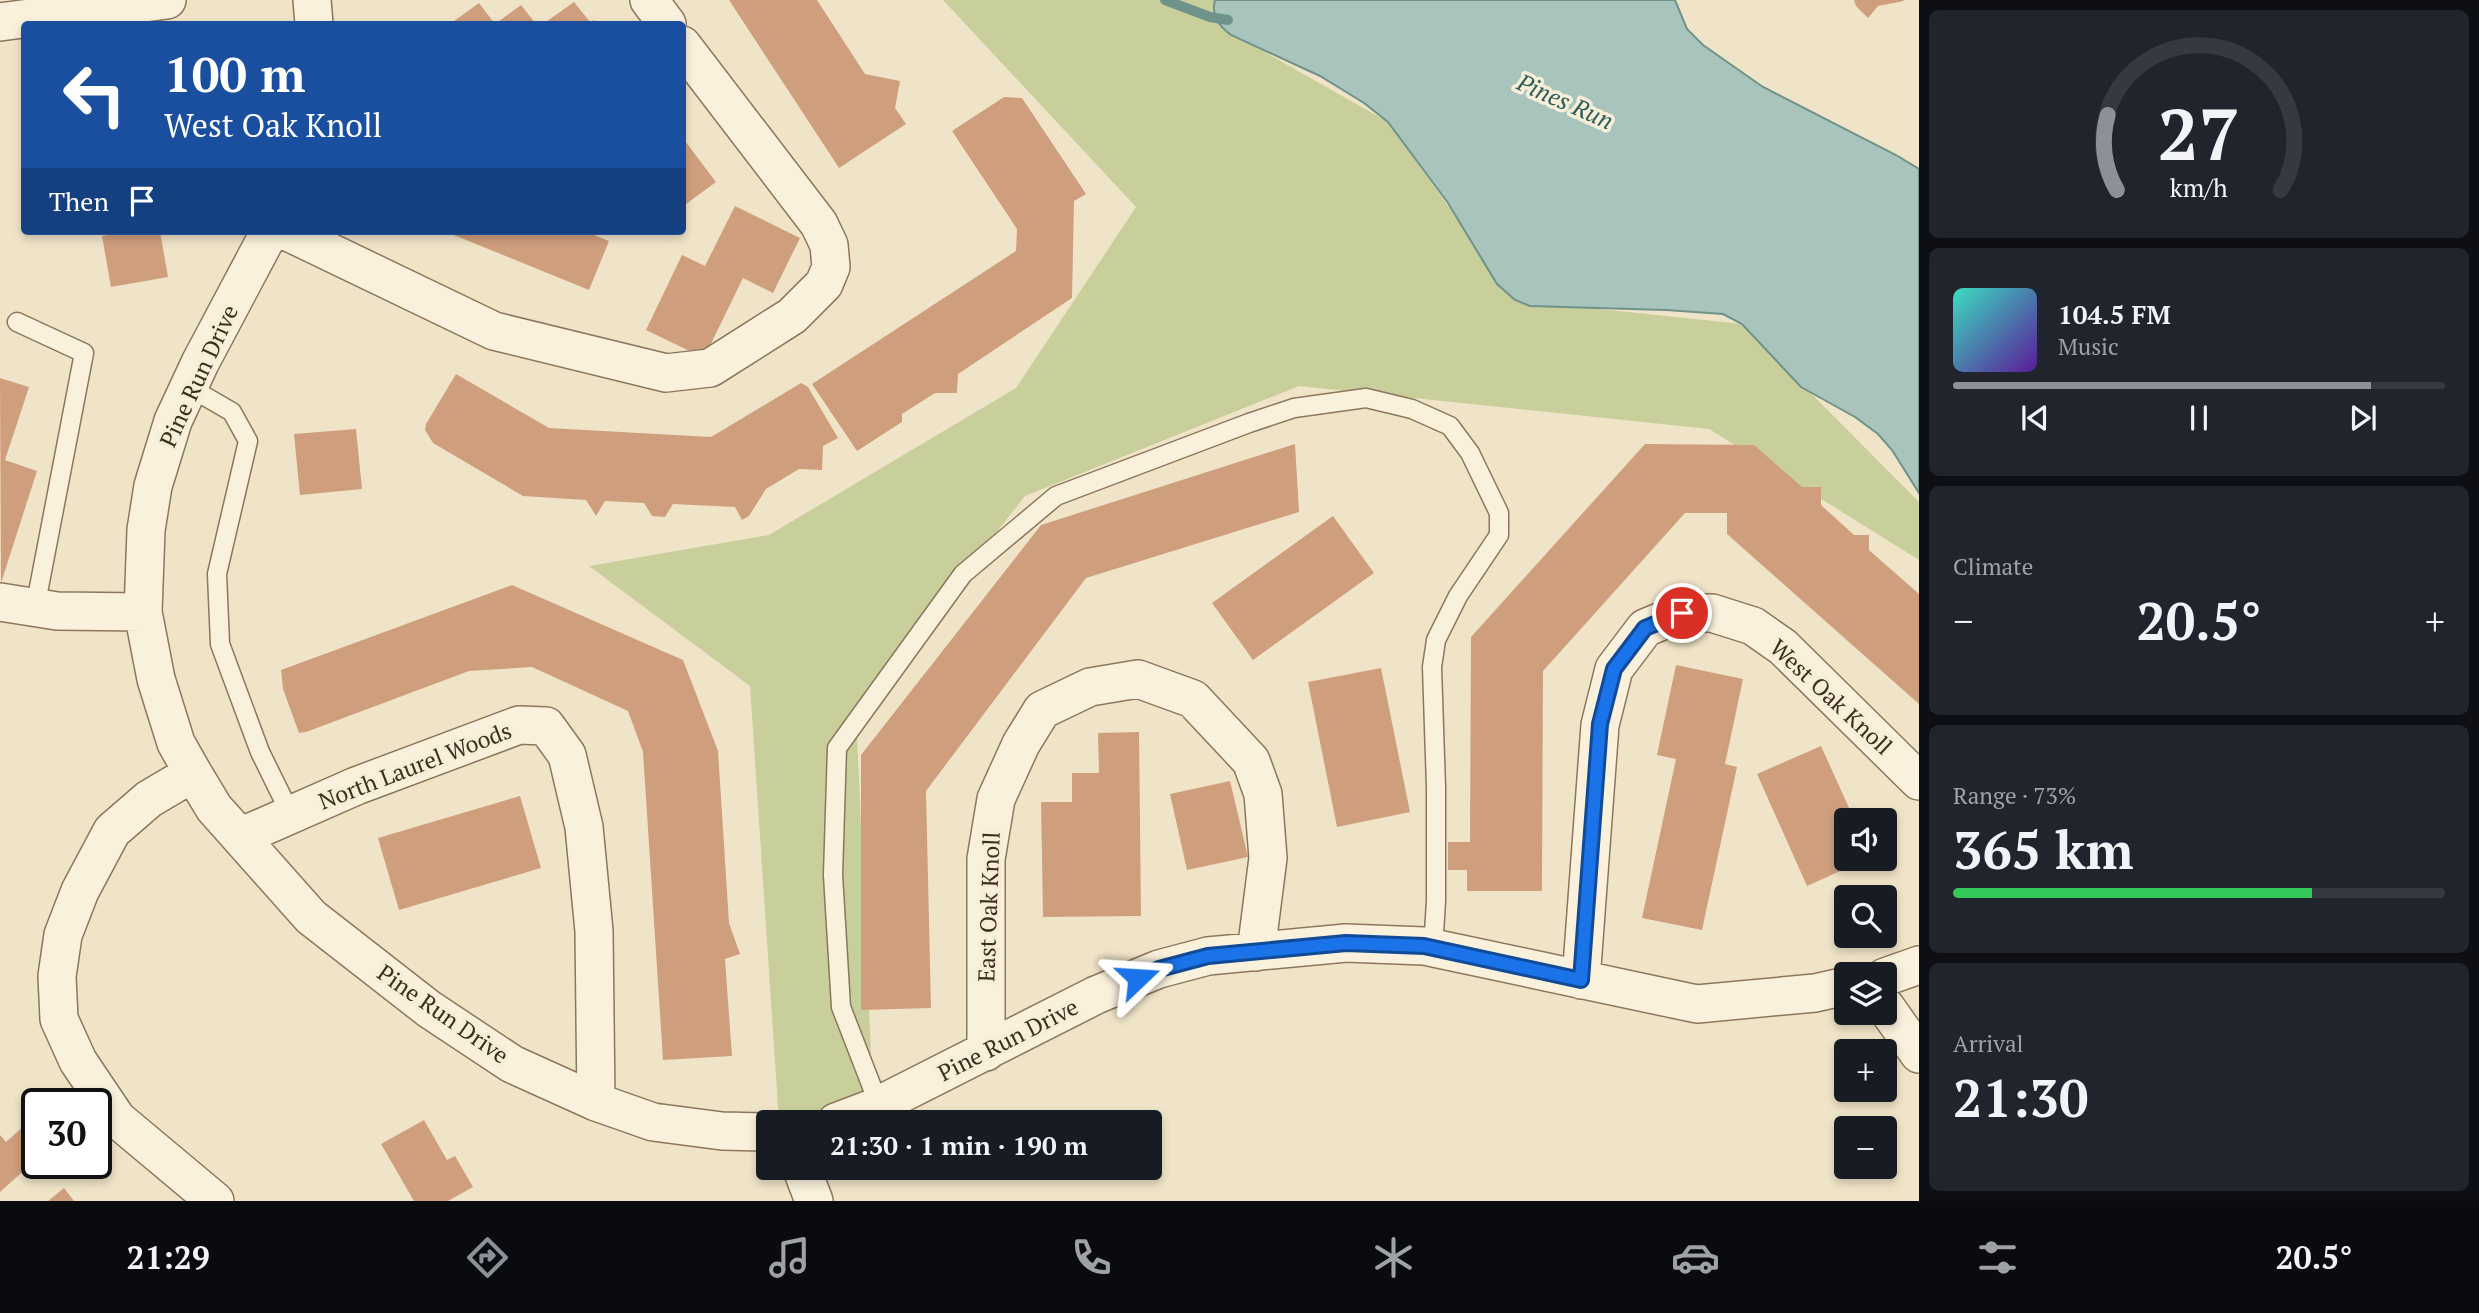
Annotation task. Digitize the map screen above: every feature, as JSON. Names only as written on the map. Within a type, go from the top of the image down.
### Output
[{"type":"street","points":[[0,22],[167,0]]},
{"type":"street","points":[[312,0],[314,21]]},
{"type":"street","points":[[649,0],[665,21]]},
{"type":"street","points":[[294,235],[494,331],[666,373],[710,368],[792,316],[824,284],[831,267],[829,245],[819,223],[686,50]]},
{"type":"street","name":"Pine Run Drive","points":[[268,235],[173,421],[153,485],[146,530],[143,612],[156,679],[176,743],[214,808],[311,917],[429,1009],[512,1064],[596,1102],[653,1122],[722,1131],[756,1132]]},
{"type":"street","points":[[17,605],[57,611],[143,612]]},
{"type":"street","name":"West Oak Knoll","points":[[1581,980],[1600,724],[1614,669],[1645,628],[1682,613],[1712,613],[1753,626],[1783,647],[1919,780]]},
{"type":"street","name":"East Oak Knoll","points":[[986,1052],[986,859],[996,799],[1021,744],[1042,710],[1090,687],[1138,679],[1193,699],[1251,761],[1263,794],[1268,858],[1256,952]]},
{"type":"street","name":"North Laurel Woods","points":[[240,837],[356,786],[519,725],[546,726],[567,755],[584,827],[594,931],[596,1102]]},
{"type":"street","points":[[193,773],[149,799],[112,831],[80,891],[62,934],[57,976],[60,1019],[78,1061],[117,1119],[215,1201]]},
{"type":"street","name":"Pine Run Drive","points":[[866,1110],[1096,996],[1159,969],[1208,956],[1346,943],[1433,948],[1697,1003],[1815,993],[1834,989]]},
{"type":"street","points":[[1897,973],[1919,965]]},
{"type":"street","points":[[1897,1023],[1919,1054]]},
{"type":"street","points":[[806,1180],[814,1201]]},
{"type":"lane","points":[[17,322],[84,353],[17,605]]},
{"type":"lane","points":[[189,387],[232,412],[248,441],[217,574],[220,644],[260,752],[291,815]]},
{"type":"lane","points":[[879,1105],[841,1007],[833,875],[837,748],[963,573],[1056,496],[1294,408],[1366,398],[1412,409],[1450,426],[1470,453],[1499,513],[1499,535],[1458,596],[1436,640],[1432,667],[1436,787],[1436,901],[1433,948]]},
{"type":"green space","points":[[943,0],[1272,0],[1219,26],[1388,122],[1515,300],[1742,324],[1919,502],[1919,560],[1709,429],[1299,386],[1025,496],[856,711],[873,1100],[830,1110],[778,1110],[750,686],[589,566],[769,535],[1016,388],[1136,207]]},
{"type":"water","points":[[1215,0],[1675,0],[1687,29],[1703,45],[1763,87],[1919,169],[1919,493],[1892,450],[1878,434],[1855,417],[1801,387],[1742,324],[1723,314],[1530,306],[1515,300],[1497,284],[1448,203],[1388,122],[1364,103],[1320,76],[1231,35],[1217,20]]},
{"type":"building","points":[[729,0],[817,0],[865,74],[900,81],[895,108],[906,124],[839,168]]},
{"type":"building","points":[[1854,0],[1904,1],[1878,6],[1868,18],[1856,6]]},
{"type":"building","points":[[574,2],[589,21],[547,21]]},
{"type":"building","points":[[479,3],[493,21],[454,21]]},
{"type":"building","points":[[521,5],[534,21],[499,21]]},
{"type":"building","points":[[1004,97],[1022,98],[1086,194],[1074,201],[1072,298],[958,374],[957,393],[935,393],[902,414],[902,422],[857,451],[812,384],[1016,251],[1017,229],[952,131]]},
{"type":"building","points":[[686,142],[716,182],[686,204]]},
{"type":"building","points":[[735,206],[800,238],[773,293],[743,278],[704,358],[646,330],[682,255],[705,266]]},
{"type":"building","points":[[161,235],[168,277],[111,287],[102,236]]},
{"type":"building","points":[[454,235],[594,235],[609,241],[589,290]]},
{"type":"building","points":[[456,374],[549,428],[711,437],[801,383],[808,387],[838,438],[823,446],[822,470],[799,469],[766,489],[749,516],[742,520],[735,507],[673,504],[665,517],[652,516],[644,503],[605,501],[596,516],[586,500],[523,496],[433,443],[425,430],[426,424]]},
{"type":"building","points":[[0,378],[29,387],[5,460],[37,471],[1,583]]},
{"type":"building","points":[[356,429],[362,489],[300,495],[294,434]]},
{"type":"building","points":[[1295,444],[1299,512],[1086,578],[926,791],[931,1008],[861,1010],[861,755],[1041,525]]},
{"type":"building","points":[[1645,444],[1754,445],[1802,487],[1821,487],[1821,505],[1854,535],[1869,535],[1869,550],[1919,594],[1919,704],[1727,534],[1727,513],[1685,513],[1543,671],[1542,891],[1467,891],[1467,870],[1448,870],[1448,842],[1470,842],[1471,637]]},
{"type":"building","points":[[1333,516],[1374,573],[1253,660],[1212,603]]},
{"type":"building","points":[[512,585],[683,660],[718,751],[729,923],[740,954],[725,959],[732,1056],[663,1060],[643,752],[628,711],[532,667],[469,671],[299,733],[283,689],[281,670]]},
{"type":"building","points":[[1676,665],[1743,679],[1725,764],[1737,767],[1702,930],[1642,918],[1676,759],[1657,755]]},
{"type":"building","points":[[1381,668],[1410,812],[1337,827],[1308,682]]},
{"type":"building","points":[[1139,732],[1141,916],[1043,917],[1041,802],[1072,802],[1072,773],[1099,773],[1098,733]]},
{"type":"building","points":[[1821,746],[1849,808],[1834,808],[1834,871],[1840,871],[1807,886],[1757,774]]},
{"type":"building","points":[[1230,781],[1248,857],[1187,870],[1170,794]]},
{"type":"building","points":[[520,796],[541,868],[399,910],[378,838]]},
{"type":"building","points":[[424,1120],[447,1160],[455,1156],[473,1187],[448,1201],[414,1201],[381,1144]]},
{"type":"building","points":[[21,1129],[21,1173],[0,1192],[0,1135],[6,1142]]},
{"type":"building","points":[[64,1188],[74,1201],[48,1201]]},
{"type":"waterway","name":"Pines Run","points":[[1165,0],[1210,17],[1228,20]]},
{"type":"route","points":[[1138,978],[1159,969],[1208,956],[1346,943],[1424,946],[1581,980],[1600,724],[1614,669],[1645,628],[1682,613]]}]
